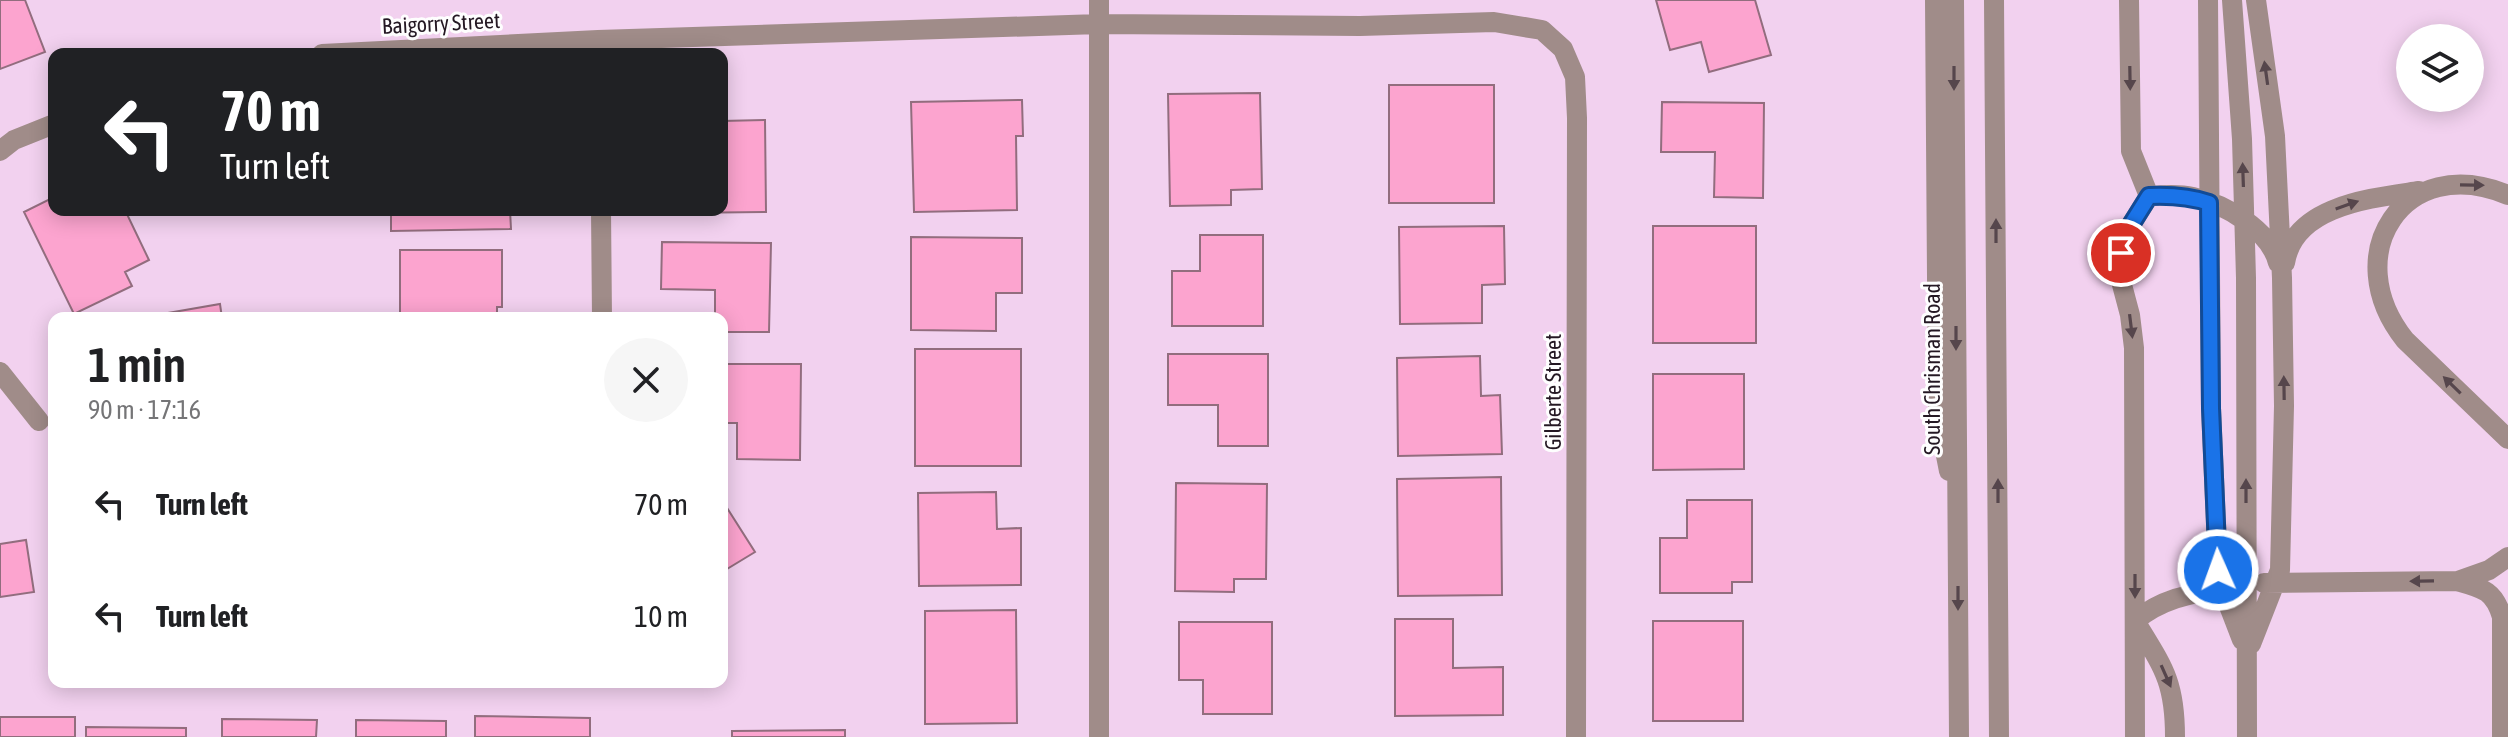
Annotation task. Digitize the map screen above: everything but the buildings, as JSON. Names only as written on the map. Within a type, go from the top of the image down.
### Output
[{"type":"street","points":[[1099,0],[1099,737]]},
{"type":"street","points":[[1935,0],[1938,415],[1957,515]]},
{"type":"street","name":"South Chrisman Road","points":[[1954,0],[1959,737]]},
{"type":"street","points":[[1994,0],[1999,737]]},
{"type":"street","points":[[2129,0],[2131,151],[2149,196]]},
{"type":"street","points":[[2208,0],[2211,408],[2218,570],[2247,656]]},
{"type":"street","points":[[2232,0],[2245,222],[2247,737]]},
{"type":"street","points":[[2247,656],[2280,570],[2284,406],[2275,136],[2256,0]]},
{"type":"street","name":"Baigorry Street","points":[[559,48],[1099,24],[1360,26],[1494,22],[1542,30],[1563,49]]},
{"type":"street","name":"Gilberte Street","points":[[1563,49],[1575,77],[1577,118],[1576,737]]},
{"type":"street","points":[[0,151],[14,140],[48,126]]},
{"type":"street","points":[[2282,278],[2287,249],[2305,226],[2331,210],[2364,199],[2460,185],[2486,185],[2508,195]]},
{"type":"street","points":[[2433,188],[2404,203],[2388,223],[2378,247],[2383,306],[2405,340],[2508,439]]},
{"type":"street","points":[[2149,196],[2194,197],[2245,222],[2262,234],[2275,249],[2282,278]]},
{"type":"street","points":[[2135,737],[2134,348],[2121,281],[2121,253],[2129,228],[2149,196]]},
{"type":"street","points":[[601,216],[602,312]]},
{"type":"street","points":[[0,372],[39,421]]},
{"type":"street","points":[[2457,581],[2489,570],[2508,557],[2496,571],[2494,587],[2502,617],[2502,737]]},
{"type":"street","points":[[2135,621],[2153,606],[2247,584],[2457,581],[2484,589],[2497,601]]},
{"type":"street","points":[[2135,621],[2171,685],[2175,705],[2175,737]]},
{"type":"route","points":[[2121,253],[2129,228],[2149,196],[2194,197],[2209,203],[2211,408],[2218,570]]}]
